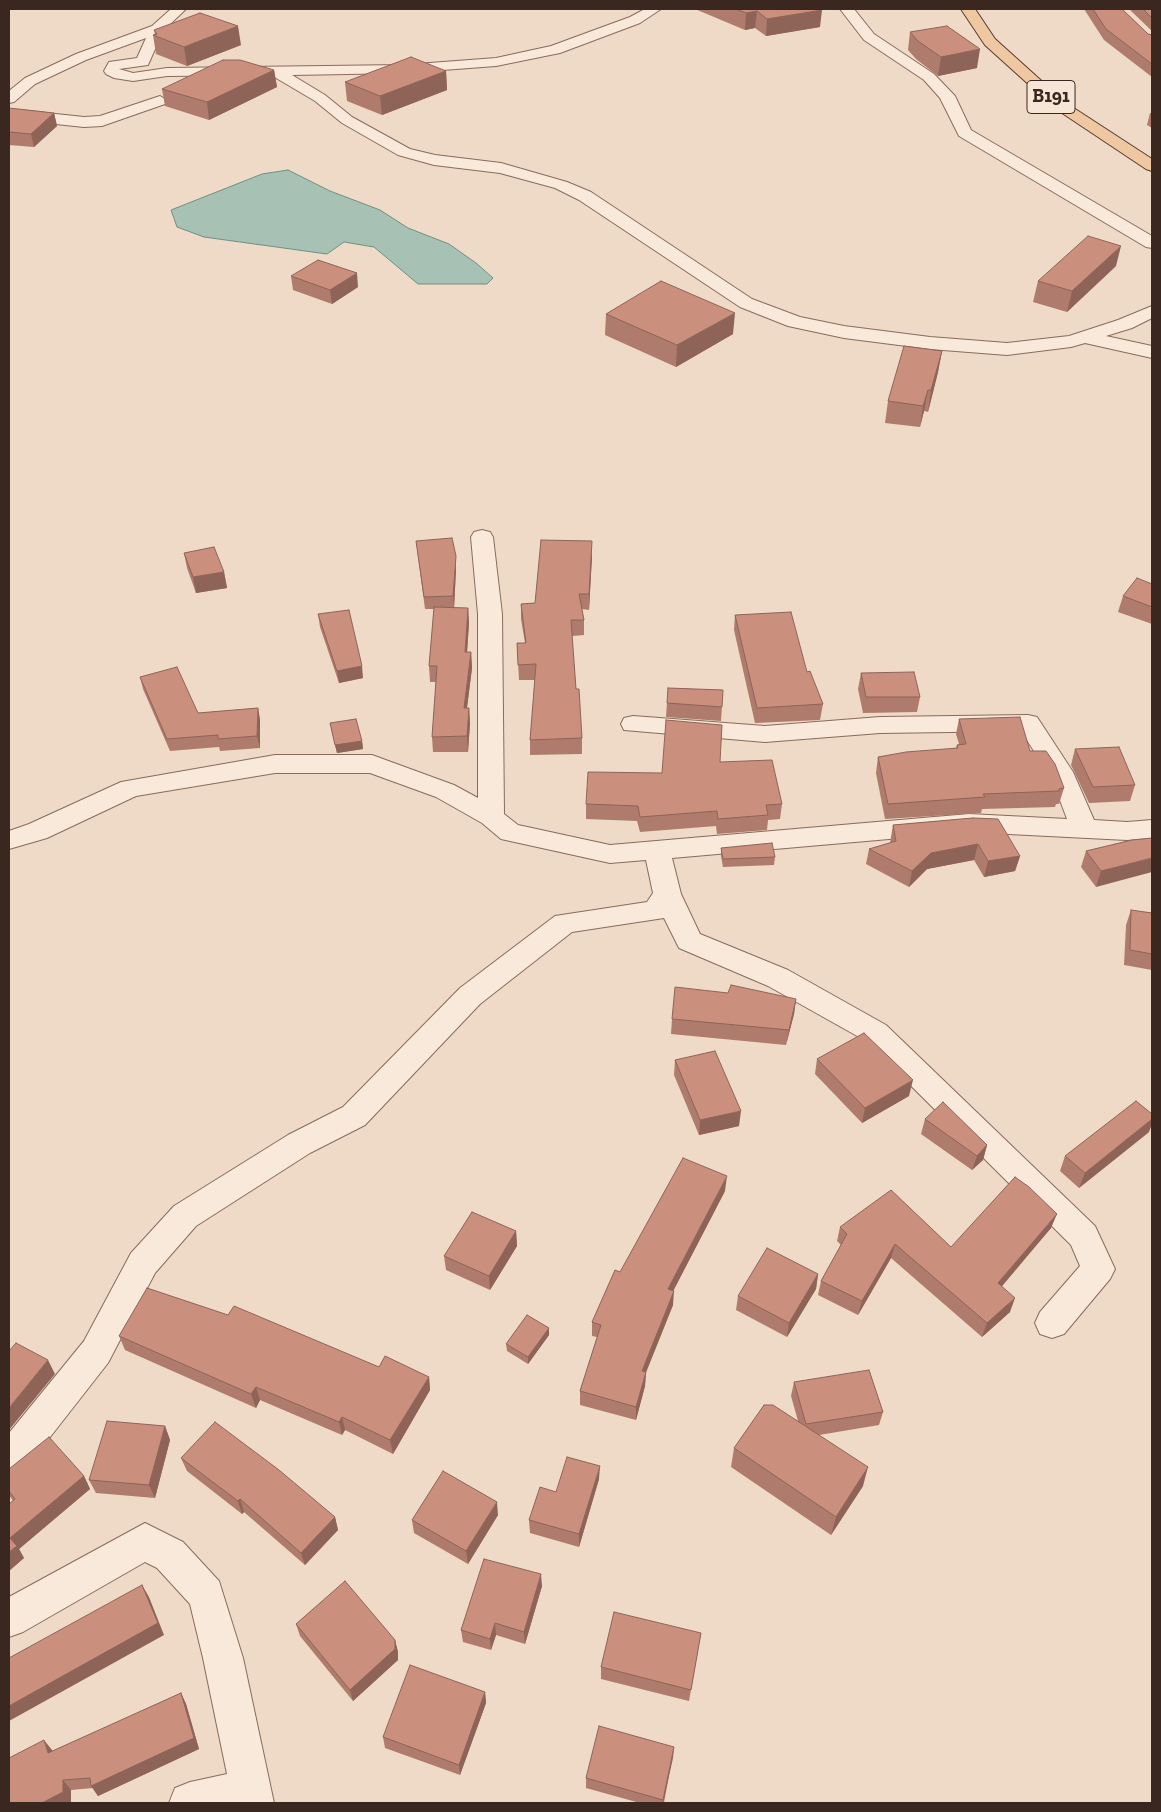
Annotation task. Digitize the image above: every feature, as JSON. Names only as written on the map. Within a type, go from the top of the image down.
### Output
[{"type":"main road","name":"B191","points":[[968,9],[990,42],[1061,106],[1152,166]]},
{"type":"street","points":[[9,99],[30,81],[81,57],[157,29],[179,9]]},
{"type":"street","points":[[157,29],[143,62],[114,65],[111,71],[119,75],[134,76],[168,72],[403,69],[496,62],[555,50],[635,20],[654,9]]},
{"type":"street","points":[[847,9],[869,37],[935,83],[947,96],[966,133],[1152,243]]},
{"type":"street","points":[[275,70],[320,98],[347,120],[404,152],[434,160],[502,168],[561,185],[586,196],[746,303],[795,322],[853,333],[1007,349],[1071,341],[1125,324],[1152,311]]},
{"type":"street","points":[[9,114],[102,121],[160,102]]},
{"type":"street","points":[[1083,337],[1152,352]]},
{"type":"street","points":[[482,537],[490,614],[491,817]]},
{"type":"street","points":[[632,724],[765,734],[880,725],[1028,723],[1064,778],[1084,828]]},
{"type":"street","points":[[9,840],[38,831],[130,788],[275,764],[372,764],[445,791],[491,817],[510,832],[610,854],[969,823],[1127,831],[1152,829]]},
{"type":"street","points":[[657,850],[667,894],[689,941],[778,978],[876,1033],[1083,1236],[1098,1269],[1052,1323]]},
{"type":"street","points":[[9,1461],[96,1352],[143,1263],[185,1216],[299,1144],[354,1116],[470,996],[513,965],[565,923],[655,911],[667,894]]},
{"type":"street","points":[[9,1618],[146,1541],[170,1555],[206,1594],[223,1658],[251,1796],[190,1803]]},
{"type":"shaded area","points":[[288,170],[330,191],[380,210],[408,228],[449,244],[493,278],[487,284],[418,284],[374,247],[344,242],[327,254],[204,237],[177,227],[171,210],[262,174]]},
{"type":"building","points":[[736,9],[822,10],[767,19],[757,11],[746,13]]},
{"type":"building","points":[[1093,9],[1122,9],[1148,34],[1152,35],[1152,64],[1106,29]]},
{"type":"building","points":[[1143,9],[1152,9],[1152,18]]},
{"type":"building","points":[[200,13],[238,26],[184,47],[153,35],[157,34],[154,30]]},
{"type":"building","points":[[947,26],[980,49],[941,57],[918,41],[910,32]]},
{"type":"building","points":[[411,57],[446,71],[380,96],[345,82]]},
{"type":"building","points":[[223,60],[240,60],[274,70],[207,102],[162,89]]},
{"type":"building","points":[[9,108],[54,113],[31,134],[9,132]]},
{"type":"building","points":[[1088,236],[1121,246],[1072,291],[1038,281]]},
{"type":"building","points":[[318,260],[357,273],[330,290],[291,276]]},
{"type":"building","points":[[661,281],[735,313],[677,345],[606,314]]},
{"type":"building","points":[[904,346],[942,351],[931,390],[928,390],[923,406],[888,401]]},
{"type":"building","points":[[452,538],[456,556],[453,596],[424,597],[416,541]]},
{"type":"building","points":[[541,540],[592,541],[589,594],[579,594],[584,620],[571,620],[576,689],[579,689],[582,738],[530,740],[536,664],[518,665],[517,643],[526,643],[521,604],[535,603]]},
{"type":"building","points":[[214,547],[224,572],[193,577],[184,553]]},
{"type":"building","points":[[1137,578],[1152,584],[1152,607],[1123,596]]},
{"type":"building","points":[[434,607],[468,608],[465,652],[471,652],[464,708],[469,708],[467,736],[432,737],[437,666],[429,666]]},
{"type":"building","points":[[349,610],[362,666],[337,671],[318,614]]},
{"type":"building","points":[[791,612],[807,672],[810,671],[823,704],[757,708],[735,615]]},
{"type":"building","points":[[177,667],[198,713],[258,708],[257,736],[218,739],[218,735],[167,739],[140,677]]},
{"type":"building","points":[[914,672],[920,697],[866,697],[861,673]]},
{"type":"building","points":[[668,688],[723,690],[722,707],[667,703]]},
{"type":"building","points":[[1020,717],[1030,751],[1046,751],[1055,764],[1064,788],[1059,789],[1059,791],[983,794],[985,797],[888,804],[878,757],[906,752],[958,748],[957,745],[966,744],[959,719]]},
{"type":"building","points":[[356,719],[362,741],[335,745],[330,723]]},
{"type":"building","points":[[666,720],[722,725],[720,762],[772,760],[782,804],[766,805],[768,815],[718,819],[717,811],[640,817],[638,806],[586,804],[588,772],[662,773]]},
{"type":"building","points":[[1119,747],[1135,785],[1093,787],[1075,749]]},
{"type":"building","points":[[973,818],[998,819],[1020,856],[988,861],[978,844],[931,853],[912,871],[869,849],[896,841],[893,825]]},
{"type":"building","points":[[1152,838],[1152,858],[1101,871],[1086,851],[1132,840]]},
{"type":"building","points":[[772,843],[775,857],[723,859],[721,848]]},
{"type":"building","points":[[1131,910],[1152,913],[1152,954],[1130,950]]},
{"type":"building","points":[[731,985],[796,999],[789,1030],[672,1019],[675,987],[728,993]]},
{"type":"building","points":[[864,1033],[913,1080],[865,1108],[817,1059]]},
{"type":"building","points":[[715,1051],[741,1111],[700,1120],[675,1060]]},
{"type":"building","points":[[1136,1101],[1152,1114],[1152,1119],[1085,1173],[1065,1156]]},
{"type":"building","points":[[943,1102],[987,1145],[977,1156],[925,1119]]},
{"type":"building","points":[[683,1158],[727,1176],[668,1289],[674,1291],[642,1371],[646,1372],[636,1407],[580,1391],[601,1325],[592,1322],[615,1270],[620,1272]]},
{"type":"building","points":[[1015,1177],[1029,1187],[1057,1214],[998,1283],[1015,1298],[987,1323],[895,1244],[862,1301],[821,1281],[847,1234],[840,1227],[891,1190],[951,1247]]},
{"type":"building","points":[[472,1212],[516,1231],[489,1276],[444,1256]]},
{"type":"building","points":[[767,1248],[818,1274],[789,1323],[738,1296]]},
{"type":"building","points":[[147,1288],[228,1315],[234,1306],[379,1367],[385,1356],[429,1377],[390,1440],[342,1417],[339,1422],[256,1387],[251,1394],[119,1336]]},
{"type":"building","points":[[527,1315],[549,1328],[528,1357],[506,1344]]},
{"type":"building","points":[[16,1343],[48,1360],[9,1408],[9,1351]]},
{"type":"building","points":[[869,1370],[883,1412],[806,1424],[794,1382]]},
{"type":"building","points":[[764,1405],[773,1405],[868,1467],[836,1517],[734,1448]]},
{"type":"building","points":[[107,1421],[165,1426],[149,1485],[89,1480]]},
{"type":"building","points":[[215,1422],[279,1470],[335,1517],[301,1553],[240,1499],[238,1501],[181,1458]]},
{"type":"building","points":[[49,1437],[84,1476],[10,1538],[17,1546],[9,1552],[9,1504],[15,1499],[9,1491],[9,1469]]},
{"type":"building","points":[[567,1457],[600,1466],[579,1534],[529,1520],[540,1487],[556,1492]]},
{"type":"building","points":[[443,1471],[497,1502],[466,1551],[412,1520]]},
{"type":"building","points":[[484,1559],[541,1574],[524,1632],[495,1623],[490,1639],[461,1630]]},
{"type":"building","points":[[345,1581],[395,1640],[395,1649],[350,1690],[296,1624]]},
{"type":"building","points":[[142,1585],[158,1623],[9,1706],[9,1658]]},
{"type":"building","points":[[614,1612],[701,1633],[691,1690],[601,1667]]},
{"type":"building","points":[[410,1665],[485,1692],[459,1765],[383,1737]]},
{"type":"building","points":[[181,1693],[194,1738],[91,1786],[90,1778],[63,1780],[63,1792],[42,1803],[9,1803],[9,1758],[44,1740],[48,1753]]},
{"type":"building","points":[[599,1726],[674,1747],[663,1800],[586,1778]]}]
